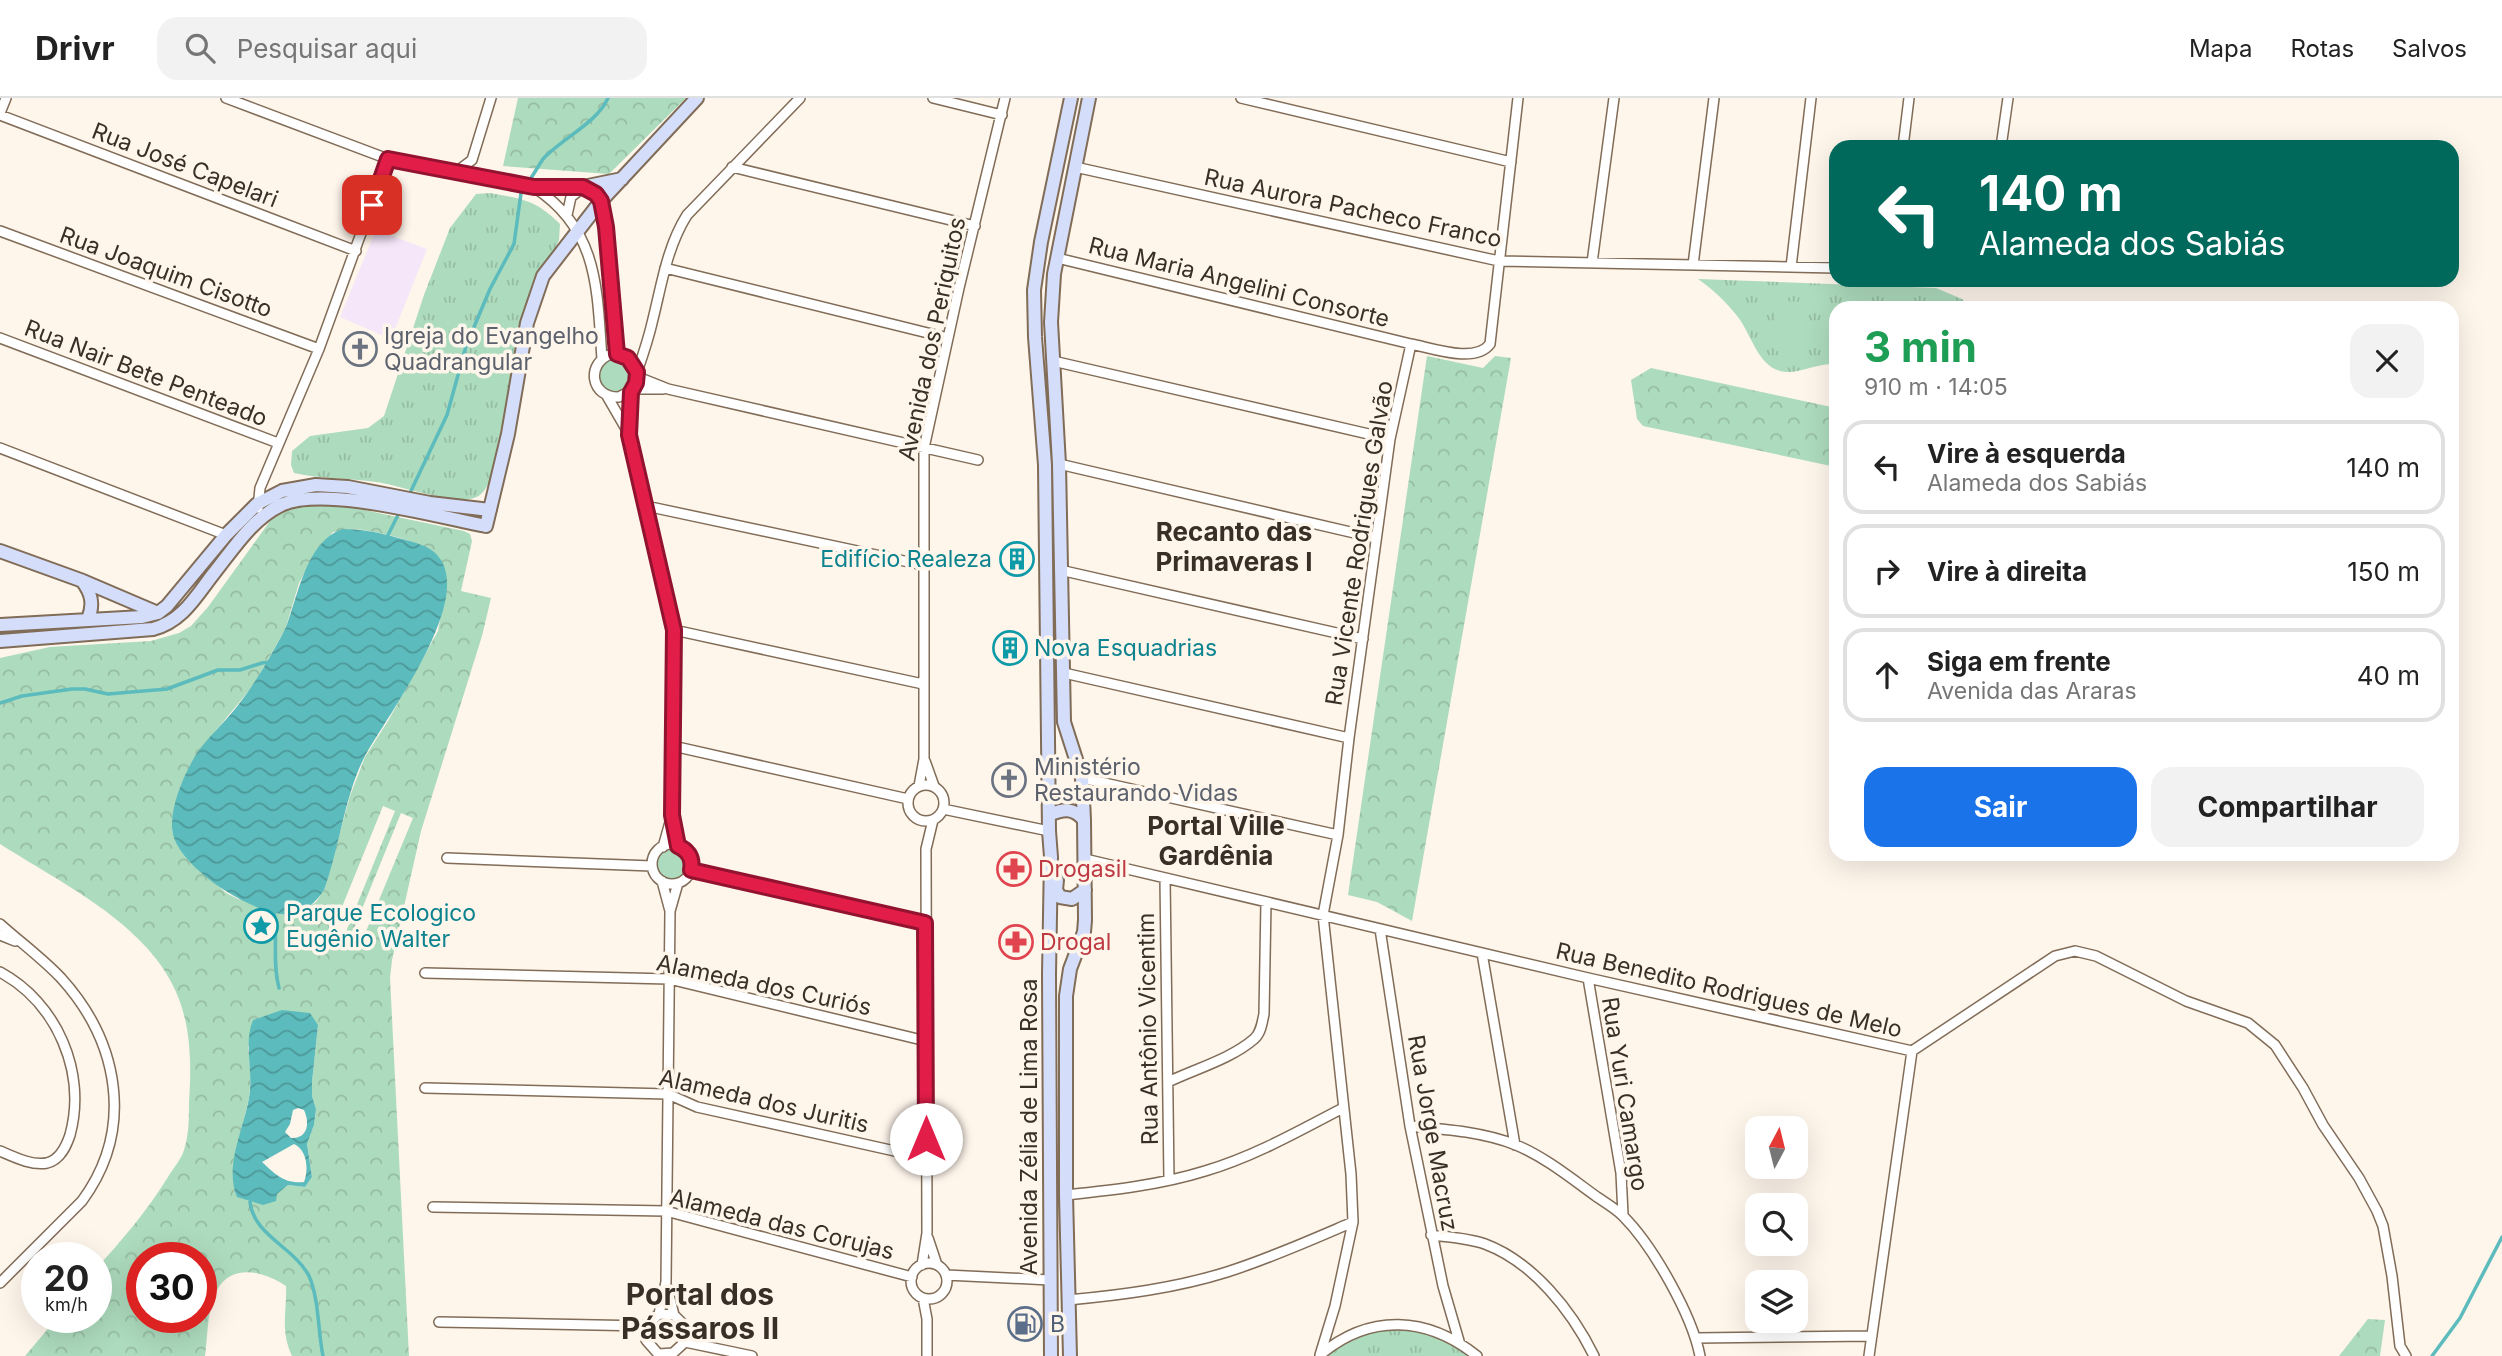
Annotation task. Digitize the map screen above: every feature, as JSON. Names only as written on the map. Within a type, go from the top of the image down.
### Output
[{"type":"main road","points":[[0,641],[153,629],[168,625],[181,615],[239,541],[259,520],[283,505],[304,499],[326,498],[358,502],[486,526],[508,434],[527,323],[543,276],[601,201],[696,98]]},
{"type":"main road","name":"Avenida Zélia de Lima Rosa","points":[[1051,1356],[1051,857],[1045,465],[1034,290],[1041,242],[1071,98]]},
{"type":"main road","name":"Avenida Zélia de Lima Rosa","points":[[1070,1356],[1066,1195],[1066,996],[1070,969],[1084,932],[1085,859],[1082,778],[1064,722],[1059,464],[1051,322],[1057,258],[1089,98]]},
{"type":"main road","points":[[583,187],[622,178]]},
{"type":"main road","points":[[0,625],[142,617],[158,612],[178,594],[226,535],[257,504],[282,491],[316,485],[348,487],[430,503],[490,510]]},
{"type":"main road","points":[[226,535],[239,541]]},
{"type":"main road","points":[[0,551],[158,612]]},
{"type":"main road","points":[[83,581],[91,595],[88,619]]},
{"type":"main road","points":[[1049,815],[1072,810],[1078,812],[1084,820]]},
{"type":"main road","name":"Avenida Zélia de Lima Rosa","points":[[1051,857],[1057,867],[1056,890],[1060,897],[1072,899],[1084,890]]},
{"type":"street","points":[[0,114],[6,98]]},
{"type":"street","points":[[226,98],[388,159],[534,187],[583,187],[596,194],[601,201],[617,354]]},
{"type":"street","points":[[455,173],[472,160],[491,98]]},
{"type":"street","points":[[629,435],[632,390],[648,339],[671,245],[687,215],[800,98]]},
{"type":"street","points":[[933,98],[1002,115]]},
{"type":"street","name":"Avenida dos Periquitos","points":[[924,759],[924,448],[1005,98]]},
{"type":"street","points":[[1241,98],[1511,162]]},
{"type":"street","points":[[1410,344],[1467,355],[1487,349],[1490,343],[1518,98]]},
{"type":"street","points":[[1592,263],[1614,98]]},
{"type":"street","points":[[1693,265],[1714,98]]},
{"type":"street","points":[[1791,267],[1811,98]]},
{"type":"street","points":[[1903,140],[1909,98]]},
{"type":"street","points":[[2002,140],[2008,98]]},
{"type":"street","name":"Rua José Capelari","points":[[0,114],[356,251]]},
{"type":"street","points":[[259,520],[257,504],[260,488],[319,349],[388,159]]},
{"type":"street","points":[[732,167],[975,226]]},
{"type":"street","name":"Rua Aurora Pacheco Franco","points":[[1075,167],[1499,261],[1829,268]]},
{"type":"street","points":[[534,187],[567,215],[591,261],[602,359]]},
{"type":"street","points":[[567,215],[571,197],[583,187]]},
{"type":"street","name":"Rua Joaquim Cisotto","points":[[0,231],[319,349]]},
{"type":"street","name":"Rua Maria Angelini Consorte","points":[[1057,258],[1410,344]]},
{"type":"street","points":[[665,268],[948,338]]},
{"type":"street","points":[[596,292],[612,290]]},
{"type":"street","name":"Rua Nair Bete Penteado","points":[[0,338],[278,443]]},
{"type":"street","points":[[628,358],[648,339]]},
{"type":"street","name":"Rua Vicente Rodrigues Galvão","points":[[1319,1355],[1337,1295],[1353,1222],[1351,1174],[1323,915],[1338,835],[1390,439],[1410,344]]},
{"type":"street","points":[[678,846],[672,815],[674,630],[629,435],[607,396],[598,389],[594,378],[597,365],[602,359],[617,354],[628,358],[637,374],[668,389],[978,460]]},
{"type":"street","points":[[1053,360],[1390,439]]},
{"type":"street","points":[[607,396],[619,397],[632,390],[668,389]]},
{"type":"street","points":[[0,448],[226,535]]},
{"type":"street","points":[[1059,464],[1376,538]]},
{"type":"street","points":[[646,506],[923,565]]},
{"type":"street","points":[[1060,570],[1363,639]]},
{"type":"street","points":[[674,630],[923,684]]},
{"type":"street","points":[[1064,673],[1349,738]]},
{"type":"street","points":[[673,746],[908,799]]},
{"type":"street","points":[[919,786],[924,759]]},
{"type":"street","points":[[922,1265],[927,1233],[926,849],[933,820],[943,809],[942,793],[933,786],[924,759]]},
{"type":"street","points":[[1082,778],[1338,835]]},
{"type":"street","points":[[926,849],[918,820],[909,811],[908,799],[919,786],[933,786]]},
{"type":"street","points":[[943,809],[1049,831]]},
{"type":"street","points":[[670,911],[662,881],[652,866],[655,855],[663,847],[672,815]]},
{"type":"street","points":[[918,820],[933,820]]},
{"type":"street","points":[[662,881],[678,883],[685,880],[692,864],[688,852],[678,846],[663,847]]},
{"type":"street","points":[[447,858],[652,866]]},
{"type":"street","name":"Rua Benedito Rodrigues de Melo","points":[[1085,859],[1588,978],[1912,1051],[2055,956],[2075,951],[2095,956],[2186,1001],[2257,1028],[2275,1045],[2323,1125],[2359,1178],[2377,1212],[2392,1276],[2400,1346],[2406,1356]]},
{"type":"street","points":[[691,870],[925,923]]},
{"type":"street","name":"Rua Antônio Vicentim","points":[[1165,878],[1170,1180]]},
{"type":"street","points":[[439,1322],[646,1326],[659,1314],[666,1282],[670,911],[678,883]]},
{"type":"street","points":[[1168,1082],[1255,1039],[1261,1029],[1264,1014],[1266,902]]},
{"type":"street","points":[[0,925],[45,962],[89,1017],[109,1067],[115,1117],[107,1157],[93,1186],[82,1201],[0,1283]]},
{"type":"street","name":"Rua Jorge Macruz","points":[[1380,929],[1410,1126],[1431,1235],[1459,1341]]},
{"type":"street","points":[[0,935],[20,942]]},
{"type":"street","points":[[1482,953],[1515,1144]]},
{"type":"street","points":[[0,972],[27,992],[49,1016],[66,1049],[74,1076],[74,1091],[71,1130],[63,1151],[56,1160],[36,1163],[0,1151]]},
{"type":"street","name":"Alameda dos Curiós","points":[[425,973],[669,979],[926,1041]]},
{"type":"street","name":"Rua Yuri Camargo","points":[[1588,978],[1621,1173],[1623,1215]]},
{"type":"street","points":[[1870,1356],[1912,1051]]},
{"type":"street","name":"Alameda dos Juritis","points":[[425,1088],[668,1094],[697,1107],[926,1158]]},
{"type":"street","points":[[1066,1195],[1129,1188],[1207,1171],[1270,1145],[1343,1108]]},
{"type":"street","points":[[1410,1126],[1442,1129],[1515,1144],[1623,1215],[1654,1256],[1696,1338],[1700,1356]]},
{"type":"street","name":"Alameda das Corujas","points":[[433,1207],[666,1211],[912,1277]]},
{"type":"street","points":[[1068,1300],[1173,1286],[1226,1272],[1280,1253],[1353,1222]]},
{"type":"street","points":[[927,1233],[937,1265],[946,1275],[947,1287],[944,1292],[928,1298]]},
{"type":"street","points":[[1431,1235],[1486,1244],[1522,1264],[1557,1299],[1586,1339],[1594,1356]]},
{"type":"street","points":[[928,1298],[912,1287],[912,1277],[922,1265],[937,1265]]},
{"type":"street","points":[[946,1275],[1050,1280]]},
{"type":"street","points":[[646,1326],[646,1340],[660,1355],[673,1354],[685,1342],[685,1326],[674,1315],[666,1282]]},
{"type":"street","points":[[926,1356],[928,1298]]},
{"type":"street","points":[[659,1314],[674,1315]]},
{"type":"street","points":[[1319,1355],[1349,1335],[1376,1326],[1404,1324],[1432,1329],[1459,1341],[1477,1356]]},
{"type":"street","points":[[1696,1338],[1872,1336]]},
{"type":"street","points":[[685,1342],[752,1356]]},
{"type":"shaded area","points":[[376,230],[427,249],[391,339],[340,317]]},
{"type":"green space","points":[[518,98],[686,98],[609,174],[503,166]]},
{"type":"green space","points":[[490,193],[536,205],[560,224],[559,240],[550,260],[493,473],[484,491],[474,498],[453,499],[376,482],[294,473],[291,465],[292,451],[310,436],[368,428],[384,416],[424,295],[450,228],[476,194]]},
{"type":"green space","points":[[1698,279],[1829,284],[1829,287],[1936,288],[1964,301],[1829,301],[1829,365],[1787,372],[1777,370],[1763,359],[1738,317]]},
{"type":"green space","points":[[1776,301],[1804,302],[1802,352],[1774,351]]},
{"type":"green space","points":[[1427,356],[1483,368],[1495,356],[1511,358],[1412,921],[1377,902],[1348,895]]},
{"type":"green space","points":[[616,359],[628,364],[633,376],[628,388],[616,393],[604,388],[599,376],[604,364]]},
{"type":"green space","points":[[1651,368],[1829,406],[1829,466],[1643,426],[1637,419],[1631,380]]},
{"type":"green space","name":"Parque Ecologico Eugênio Walter","points":[[331,503],[464,531],[470,534],[472,541],[461,591],[491,598],[482,636],[421,831],[390,978],[409,1356],[292,1356],[285,1330],[286,1286],[249,1272],[231,1276],[223,1281],[217,1290],[217,1242],[126,1242],[126,1333],[208,1333],[205,1356],[25,1356],[44,1333],[112,1333],[112,1251],[152,1202],[184,1150],[188,1126],[190,1060],[189,1039],[180,1001],[161,965],[147,948],[96,904],[0,844],[0,658],[50,647],[151,641],[179,633],[191,626],[208,607],[270,521],[287,510]],"holes":[[[356,529],[404,539],[431,550],[446,589],[438,631],[365,757],[350,796],[324,890],[316,902],[304,910],[238,899],[226,893],[186,856],[172,832],[175,804],[197,753],[252,687],[285,630],[299,583],[313,558],[333,532]],[[383,806],[395,811],[345,934],[333,929]],[[401,813],[413,818],[362,941],[351,936]],[[318,1025],[312,1082],[316,1109],[307,1144],[312,1177],[305,1187],[288,1185],[276,1194],[235,1190],[235,1157],[250,1088],[248,1046]]]},
{"type":"green space","points":[[673,847],[685,852],[690,864],[685,876],[673,881],[661,876],[656,864],[661,852]]},
{"type":"green space","points":[[2368,1319],[2385,1320],[2380,1356],[2339,1356]]},
{"type":"green space","points":[[1399,1327],[1446,1337],[1472,1356],[1328,1356],[1343,1343],[1361,1335]]},
{"type":"water","points":[[342,529],[382,534],[414,542],[432,550],[441,560],[447,580],[444,605],[422,661],[357,773],[324,890],[306,909],[291,914],[276,913],[238,898],[201,873],[186,858],[176,842],[172,819],[183,780],[197,753],[230,715],[260,673],[286,627],[305,571],[320,545]]},
{"type":"water","points":[[282,1010],[310,1013],[318,1025],[312,1082],[316,1109],[307,1144],[312,1177],[305,1187],[288,1185],[277,1194],[276,1201],[263,1205],[237,1197],[233,1184],[234,1157],[250,1090],[249,1045],[253,1020]],"holes":[[[293,1110],[304,1110],[306,1129],[301,1136],[291,1138],[285,1132]],[[294,1144],[302,1151],[306,1160],[304,1182],[285,1180],[262,1162]]]},
{"type":"waterway","points":[[531,178],[543,159],[596,115],[608,98]]},
{"type":"waterway","points":[[410,493],[447,415],[466,346],[490,289],[514,244],[521,193]]},
{"type":"waterway","points":[[387,537],[398,515]]},
{"type":"waterway","points":[[0,703],[22,696],[72,689],[108,694],[167,689],[218,670],[240,670],[271,662]]},
{"type":"waterway","points":[[274,911],[279,988]]},
{"type":"waterway","points":[[250,1202],[253,1214],[266,1233],[294,1257],[309,1276],[317,1305],[323,1356]]},
{"type":"waterway","points":[[2432,1356],[2460,1318],[2502,1237]]},
{"type":"place","name":"Igreja do Evangelho Quadrangular","points":[[360,349]]},
{"type":"place","name":"Edifício Realeza","points":[[1017,559]]},
{"type":"place","name":"Nova Esquadrias","points":[[1010,648]]},
{"type":"place","name":"Ministério Restaurando Vidas","points":[[1009,780]]},
{"type":"place","name":"Drogasil","points":[[1014,869]]},
{"type":"place","name":"Parque Ecologico Eugênio Walter","points":[[261,926]]},
{"type":"place","name":"Drogal","points":[[1016,942]]},
{"type":"place","name":"B","points":[[1025,1324]]},
{"type":"district","name":"Recanto das Primaveras I","points":[[1234,546]]},
{"type":"district","name":"Portal Ville Gardênia","points":[[1216,840]]},
{"type":"district","name":"Portal dos Pássaros II","points":[[700,1311]]},
{"type":"route","points":[[372,205],[388,159],[534,187],[583,187],[591,190],[601,201],[609,249],[617,354],[633,362],[638,377],[631,392],[629,435],[674,630],[672,815],[678,846],[688,852],[691,870],[925,923],[926,1139]]}]
